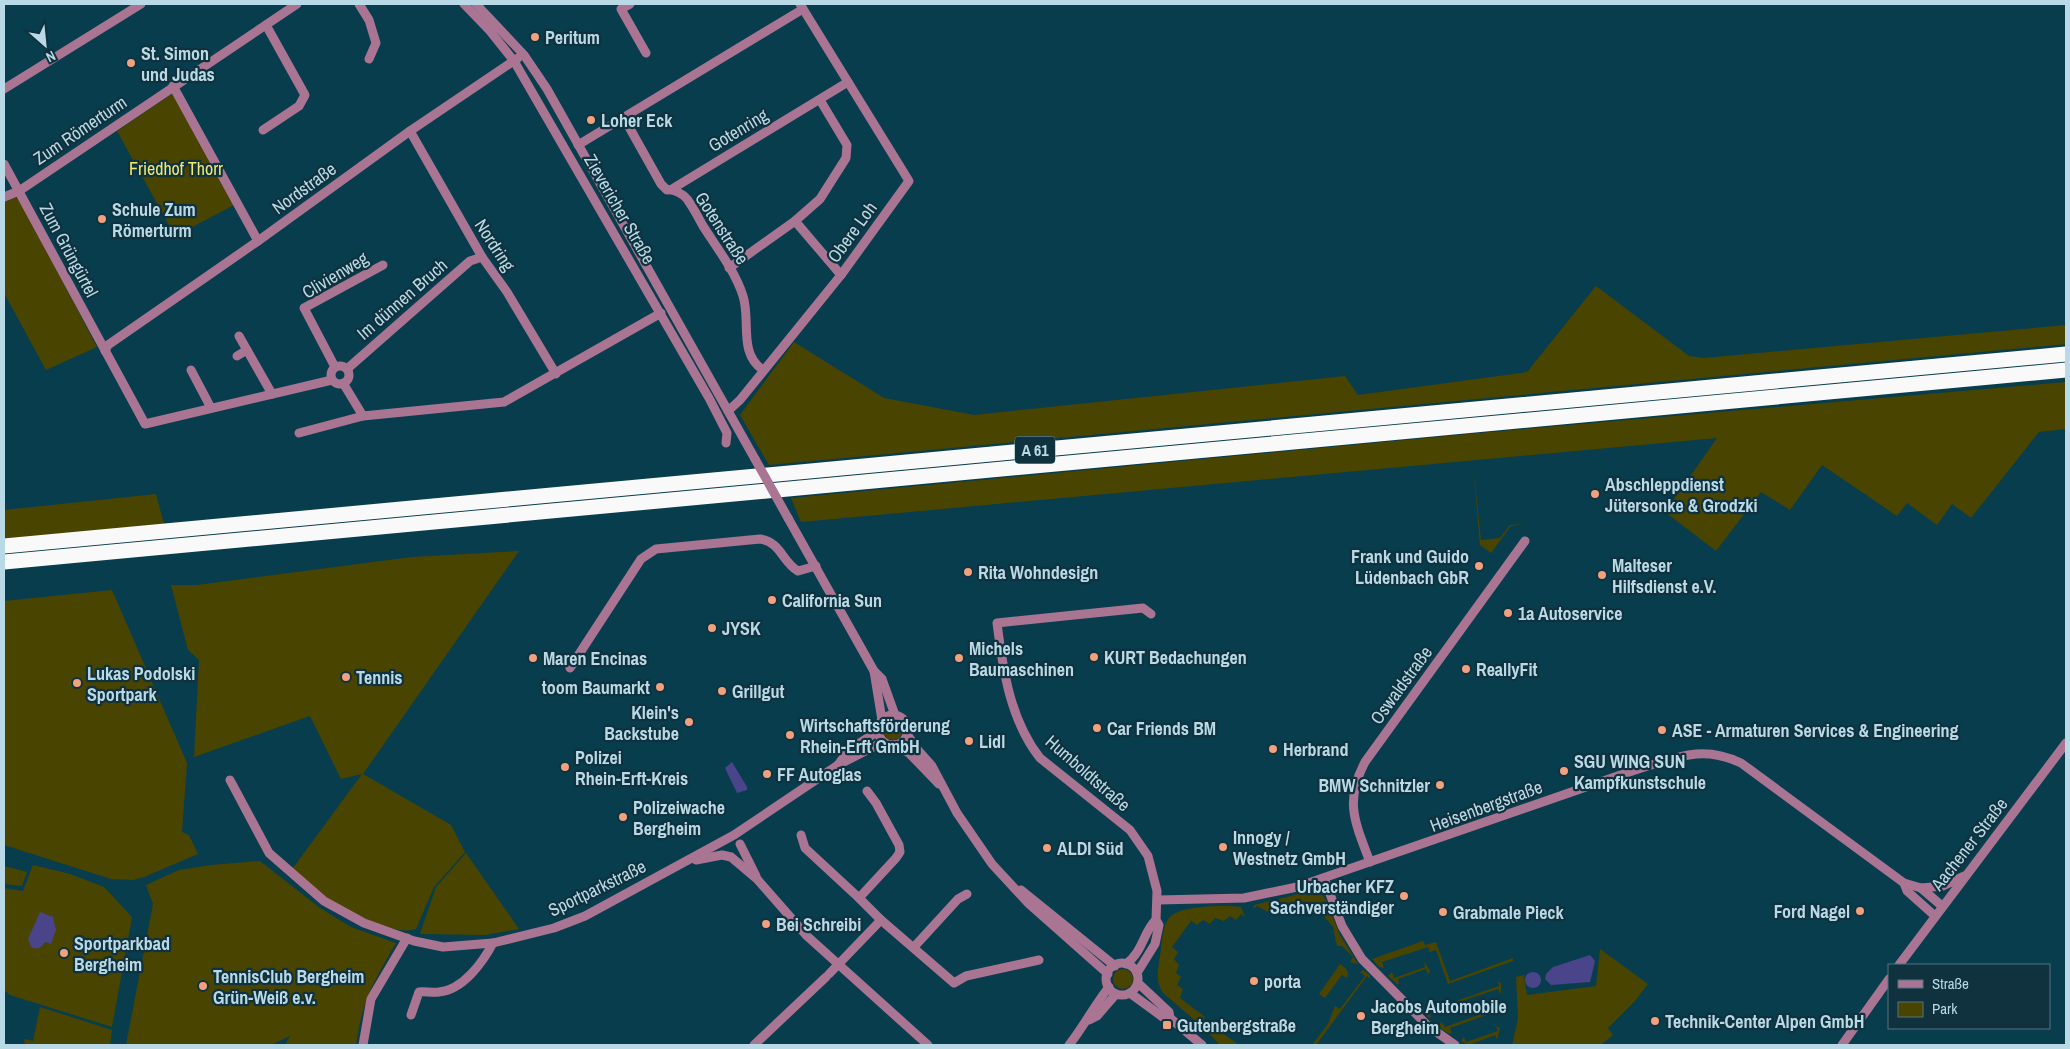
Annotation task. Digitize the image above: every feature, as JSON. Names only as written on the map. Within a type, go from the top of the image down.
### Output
[{"type":"highway","name":"A 61","points":[[4,546],[2066,354]]},
{"type":"highway","name":"A 61","points":[[4,562],[2066,370]]},
{"type":"street","points":[[4,89],[141,4]]},
{"type":"street","name":"Zum Römerturm","points":[[4,197],[18,191],[297,4]]},
{"type":"street","points":[[359,4],[369,20],[376,42],[369,58]]},
{"type":"street","name":"Zievericher Straße","points":[[464,4],[514,61],[727,433],[726,443]]},
{"type":"street","name":"Zievericher Straße","points":[[476,4],[524,55],[578,144],[874,671],[882,679],[895,716]]},
{"type":"street","points":[[630,4],[621,9],[646,53]]},
{"type":"street","points":[[578,144],[624,118],[802,6]]},
{"type":"street","name":"Obere Loh","points":[[728,411],[740,400],[841,275],[909,181],[802,6]]},
{"type":"street","points":[[264,130],[299,106],[305,95],[266,24]]},
{"type":"street","name":"Nordstraße","points":[[105,351],[108,345],[258,241],[410,131],[524,55]]},
{"type":"street","name":"Gotenring","points":[[672,189],[848,82]]},
{"type":"street","points":[[173,86],[258,241]]},
{"type":"street","points":[[729,268],[795,221],[820,198],[846,158],[847,145],[820,100]]},
{"type":"street","name":"Gotenstraße","points":[[624,118],[661,184],[667,190],[672,189],[686,198],[729,268],[744,299],[746,337],[750,355],[757,366],[764,370]]},
{"type":"street","name":"Nordring","points":[[410,131],[482,257],[507,292],[556,374]]},
{"type":"street","name":"Zum Grüngürtel","points":[[4,164],[146,424],[211,408]]},
{"type":"street","points":[[795,221],[841,275]]},
{"type":"street","name":"Im dünnen Bruch","points":[[347,369],[470,261],[482,257]]},
{"type":"street","name":"Clivienweg","points":[[335,367],[304,308],[384,265]]},
{"type":"street","points":[[299,432],[363,416],[504,402],[660,313]]},
{"type":"street","points":[[239,336],[272,394]]},
{"type":"street","points":[[237,356],[247,350]]},
{"type":"street","points":[[191,370],[211,408],[332,380],[336,383],[343,383],[349,376],[347,369],[341,366],[335,367],[331,372],[332,380]]},
{"type":"street","points":[[343,383],[363,416]]},
{"type":"street","points":[[570,668],[641,559],[656,549],[760,539],[775,544],[793,568],[798,570],[816,566]]},
{"type":"street","name":"Oswaldstraße","points":[[1370,862],[1356,823],[1352,795],[1356,779],[1365,762],[1525,541]]},
{"type":"street","name":"Humboldtstraße","points":[[1137,978],[1155,944],[1159,925],[1156,920],[1158,900],[1154,873],[1148,856],[1134,836],[1040,758],[1026,738],[1013,704],[1001,656],[997,623],[1143,608],[1151,614]]},
{"type":"street","points":[[874,671],[882,720],[878,731],[883,742],[895,745],[909,753],[940,785],[972,837],[1029,904],[1108,974],[1112,990]]},
{"type":"street","points":[[882,720],[895,716],[905,722],[907,734],[916,748],[932,766],[939,777],[940,785]]},
{"type":"street","name":"Sportparkstraße","points":[[838,765],[849,750],[878,731]]},
{"type":"street","points":[[895,745],[903,741],[907,734]]},
{"type":"street","name":"Sportparkstraße","points":[[230,780],[268,852],[324,901],[364,923],[407,938],[443,946],[493,943],[554,928],[585,916],[688,861],[770,813],[838,765],[883,742]]},
{"type":"street","name":"Aachener Straße","points":[[1900,964],[2066,744]]},
{"type":"street","name":"Heisenbergstraße","points":[[1158,900],[1244,898],[1282,891],[1636,770],[1688,754],[1702,752],[1721,755],[1741,763],[1904,883],[1921,888],[1942,906]]},
{"type":"street","points":[[859,898],[900,852],[900,845],[876,802],[867,791]]},
{"type":"street","points":[[801,835],[805,848],[881,920],[914,946],[954,983],[966,976],[1039,960]]},
{"type":"street","points":[[740,844],[757,879]]},
{"type":"street","points":[[688,861],[722,855],[731,857],[757,879],[781,909],[838,966],[928,1045]]},
{"type":"street","points":[[1921,888],[1943,886],[1965,876]]},
{"type":"street","points":[[1324,878],[1342,926],[1362,959],[1428,1026],[1455,1045]]},
{"type":"street","points":[[1011,883],[1115,966]]},
{"type":"street","name":"Heisenbergstraße","points":[[1904,883],[1907,890],[1935,916]]},
{"type":"street","points":[[914,946],[958,899],[967,894]]},
{"type":"street","points":[[754,1045],[838,966],[881,920]]},
{"type":"street","name":"Humboldtstraße","points":[[1126,964],[1140,949],[1152,924],[1156,920]]},
{"type":"street","points":[[363,1045],[371,999],[407,938]]},
{"type":"street","points":[[411,1015],[419,992],[438,992],[453,988],[483,962],[493,943]]},
{"type":"street","points":[[1108,974],[1115,966],[1126,964],[1169,1012],[1170,1018]]},
{"type":"street","points":[[1130,993],[1137,978]]},
{"type":"street","points":[[1842,1045],[1888,980]]},
{"type":"street","points":[[1112,990],[1130,993],[1164,1018],[1170,1018],[1202,1045]]},
{"type":"street","points":[[1069,1045],[1089,1020],[1091,1011],[1112,990]]},
{"type":"green space","name":"Friedhof Thorr","points":[[173,93],[234,205],[175,236],[117,131]]},
{"type":"green space","points":[[14,197],[20,200],[97,347],[46,370],[4,293],[4,202]]},
{"type":"green space","points":[[1596,286],[1689,356],[1704,358],[2066,325],[2066,344],[769,465],[740,415],[794,342],[884,398],[974,415],[1345,376],[1358,395],[1527,372]]},
{"type":"green space","points":[[2066,382],[2066,429],[2039,432],[1971,518],[1952,504],[1937,525],[1907,503],[1897,516],[1822,465],[1790,510],[1761,492],[1716,551],[1665,512],[1717,438],[801,522],[791,498],[1479,433]]},
{"type":"green space","points":[[1473,464],[1481,540],[1500,538],[1510,525],[1525,524],[1511,526],[1491,553],[1480,545]]},
{"type":"green space","points":[[156,494],[164,524],[4,540],[4,510]]},
{"type":"green space","points":[[519,551],[363,774],[451,825],[465,852],[434,887],[416,929],[396,929],[383,926],[344,909],[313,887],[293,868],[362,774],[341,779],[310,716],[194,757],[199,660],[188,650],[171,585],[197,585],[412,557]]},
{"type":"green space","name":"Lukas Podolski Sportpark","points":[[112,590],[187,763],[182,832],[189,835],[198,854],[133,880],[111,879],[4,845],[4,601]]},
{"type":"green space","points":[[893,720],[900,723],[903,730],[900,737],[893,740],[886,737],[883,730],[886,723]]},
{"type":"green space","points":[[466,853],[519,929],[485,935],[420,934],[436,887]]},
{"type":"green space","points":[[260,861],[320,908],[351,927],[396,943],[365,1003],[356,1045],[285,1045],[290,1036],[271,1045],[126,1045],[153,904],[146,885],[179,870]]},
{"type":"green space","name":"Sportparkbad Bergheim","points":[[33,865],[70,874],[104,887],[132,917],[112,1027],[10,995],[4,990],[4,888],[23,891]]},
{"type":"green space","points":[[4,866],[27,872],[22,886],[4,884]]},
{"type":"green space","points":[[1311,891],[1322,895],[1326,900],[1340,935],[1358,964],[1350,962],[1353,957],[1342,946],[1337,946],[1333,927],[1322,914],[1325,910],[1318,905],[1296,902],[1268,912],[1257,906],[1253,909],[1254,905]]},
{"type":"green space","points":[[1214,906],[1241,907],[1245,917],[1241,914],[1236,920],[1230,916],[1224,921],[1215,918],[1210,924],[1203,920],[1197,925],[1191,921],[1172,947],[1178,952],[1174,959],[1179,965],[1176,973],[1181,977],[1177,985],[1183,989],[1180,998],[1205,1017],[1203,1019],[1239,1045],[1220,1045],[1204,1028],[1163,993],[1159,984],[1158,966],[1165,926],[1169,918],[1174,914],[1192,908]]},
{"type":"green space","points":[[1423,941],[1425,945],[1436,942],[1450,981],[1513,958],[1513,961],[1448,984],[1436,950],[1430,952],[1428,947],[1382,962],[1384,968],[1379,967],[1372,959]]},
{"type":"green space","points":[[1600,949],[1648,984],[1635,1001],[1608,1028],[1613,1035],[1601,1045],[1512,1045],[1518,1019],[1516,977],[1524,975],[1527,995],[1596,986]]},
{"type":"green space","points":[[1424,961],[1430,971],[1428,975],[1426,969],[1398,979],[1399,984],[1388,976],[1392,972],[1394,978],[1425,967]]},
{"type":"green space","points":[[1340,964],[1347,970],[1347,978],[1342,975],[1325,998],[1319,994]]},
{"type":"green space","points":[[1123,969],[1130,972],[1133,979],[1130,986],[1123,989],[1116,986],[1113,979],[1116,972]]},
{"type":"green space","points":[[1363,970],[1370,975],[1370,979],[1367,976],[1316,1045],[1312,1045],[1328,1024],[1335,1006],[1340,1009],[1365,976],[1360,972]]},
{"type":"green space","points":[[1498,981],[1501,983],[1501,994],[1498,989],[1429,1012],[1431,1017],[1429,1018],[1421,1009],[1423,1006],[1425,1012],[1499,986]]},
{"type":"green space","points":[[1499,1002],[1503,1004],[1500,1016],[1498,1011],[1450,1028],[1452,1033],[1449,1034],[1437,1026],[1442,1022],[1445,1027],[1501,1007]]},
{"type":"green space","points":[[40,1007],[112,1030],[110,1045],[25,1045],[24,1039],[33,1041]]},
{"type":"green space","points":[[1496,1026],[1500,1028],[1497,1040],[1495,1035],[1469,1045],[1461,1041],[1464,1037],[1466,1042],[1498,1031]]},
{"type":"shaded area","points":[[732,762],[747,790],[737,793],[725,768]]},
{"type":"shaded area","points":[[40,912],[53,917],[56,930],[51,944],[45,942],[41,947],[35,948],[31,947],[28,939]]},
{"type":"shaded area","points":[[1590,955],[1595,961],[1590,982],[1551,985],[1545,979],[1546,974],[1553,967]]},
{"type":"shaded area","points":[[1533,972],[1541,980],[1533,988],[1525,980]]},
{"type":"place","name":"Peritum","points":[[535,37]]},
{"type":"place","name":"St. Simon und Judas","points":[[131,63]]},
{"type":"place","name":"Loher Eck","points":[[591,120]]},
{"type":"place","name":"Schule Zum Römerturm","points":[[102,219]]},
{"type":"place","name":"Abschleppdienst Jütersonke & Grodzki","points":[[1595,494]]},
{"type":"place","name":"Frank und Guido Lüdenbach GbR","points":[[1479,566]]},
{"type":"place","name":"Rita Wohndesign","points":[[968,572]]},
{"type":"place","name":"Malteser Hilfsdienst e.V.","points":[[1602,575]]},
{"type":"place","name":"California Sun","points":[[772,600]]},
{"type":"place","name":"1a Autoservice","points":[[1508,613]]},
{"type":"place","name":"JYSK","points":[[712,628]]},
{"type":"place","name":"KURT Bedachungen","points":[[1094,657]]},
{"type":"place","name":"Maren Encinas","points":[[533,658]]},
{"type":"place","name":"Michels Baumaschinen","points":[[959,658]]},
{"type":"place","name":"ReallyFit","points":[[1466,669]]},
{"type":"place","name":"Tennis","points":[[346,677]]},
{"type":"place","name":"Lukas Podolski Sportpark","points":[[77,683]]},
{"type":"place","name":"toom Baumarkt","points":[[660,687]]},
{"type":"place","name":"Grillgut","points":[[722,691]]},
{"type":"place","name":"Klein's Backstube","points":[[689,722]]},
{"type":"place","name":"Car Friends BM","points":[[1097,728]]},
{"type":"place","name":"ASE - Armaturen Services & Engineering","points":[[1662,730]]},
{"type":"place","name":"Wirtschaftsförderung Rhein-Erft GmbH","points":[[790,735]]},
{"type":"place","name":"Lidl","points":[[969,741]]},
{"type":"place","name":"Herbrand","points":[[1273,749]]},
{"type":"place","name":"Polizei Rhein-Erft-Kreis","points":[[565,767]]},
{"type":"place","name":"SGU WING SUN Kampfkunstschule","points":[[1564,771]]},
{"type":"place","name":"FF Autoglas","points":[[767,774]]},
{"type":"place","name":"BMW Schnitzler","points":[[1440,785]]},
{"type":"place","name":"Polizeiwache Bergheim","points":[[623,817]]},
{"type":"place","name":"Innogy / Westnetz GmbH","points":[[1223,847]]},
{"type":"place","name":"ALDI Süd","points":[[1047,848]]},
{"type":"place","name":"Urbacher KFZ Sachverständiger","points":[[1404,896]]},
{"type":"place","name":"Ford Nagel","points":[[1860,911]]},
{"type":"place","name":"Grabmale Pieck","points":[[1443,912]]},
{"type":"place","name":"Bei Schreibi","points":[[766,924]]},
{"type":"place","name":"Sportparkbad Bergheim","points":[[64,953]]},
{"type":"place","name":"porta","points":[[1254,981]]},
{"type":"place","name":"TennisClub Bergheim Grün-Weiß e.v.","points":[[203,986]]},
{"type":"place","name":"Jacobs Automobile Bergheim","points":[[1361,1016]]},
{"type":"place","name":"Technik-Center Alpen GmbH","points":[[1655,1021]]},
{"type":"place","name":"Gutenbergstraße","points":[[1167,1025]]}]
